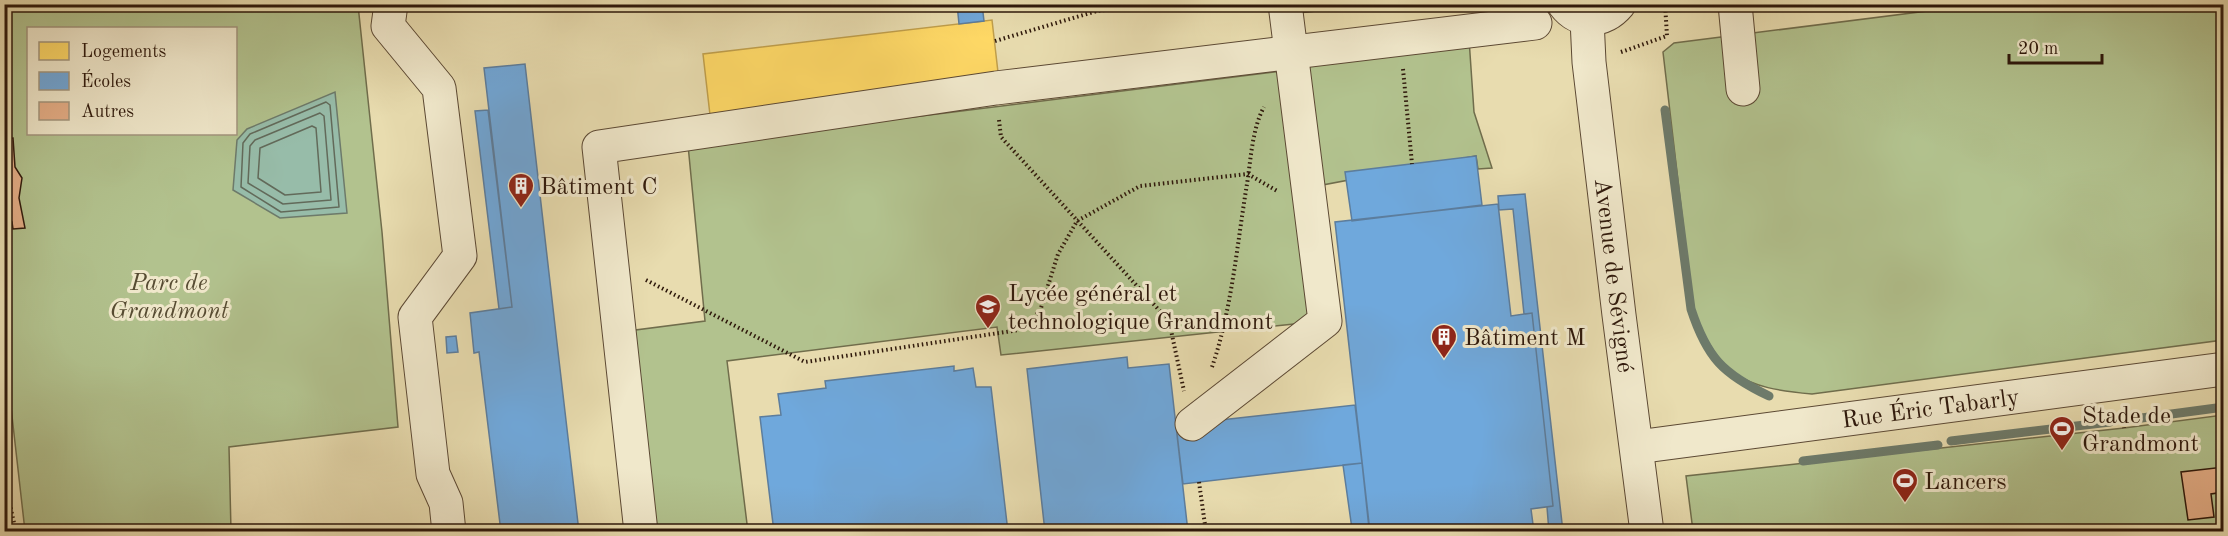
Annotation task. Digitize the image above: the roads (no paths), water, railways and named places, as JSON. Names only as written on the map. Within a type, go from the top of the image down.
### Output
[{"type":"street","points":[[391,4],[388,26],[439,88],[460,256],[414,317],[433,474],[446,503],[449,531]]},
{"type":"street","points":[[1192,424],[1325,321],[1285,4]]},
{"type":"street","points":[[1575,12],[1605,17],[1619,4]]},
{"type":"street","points":[[1735,4],[1743,89]]},
{"type":"street","name":"Avenue de Sévigné","points":[[1575,12],[1589,62],[1647,531]]},
{"type":"street","points":[[641,531],[599,147],[996,88],[1535,23]]},
{"type":"street","name":"Rue Éric Tabarly","points":[[1637,447],[2223,369]]},
{"type":"water","points":[[335,92],[347,213],[280,218],[233,190],[237,140],[247,129]]},
{"type":"waterway","points":[[1665,110],[1691,309],[1697,326],[1711,352],[1728,372],[1769,396]]},
{"type":"waterway","points":[[2134,419],[2224,407]]},
{"type":"waterway","points":[[1951,441],[2110,422]]},
{"type":"waterway","points":[[1803,461],[1938,445]]},
{"type":"place","name":"Bâtiment C","points":[[521,209]]},
{"type":"place","name":"Lycée général et technologique Grandmont","points":[[988,330]]},
{"type":"place","name":"Bâtiment M","points":[[1444,360]]},
{"type":"place","name":"Stade de Grandmont","points":[[2062,452]]},
{"type":"place","name":"Lancers","points":[[1905,504]]},
{"type":"park label","name":"Parc de Grandmont","points":[[169,296]]}]
